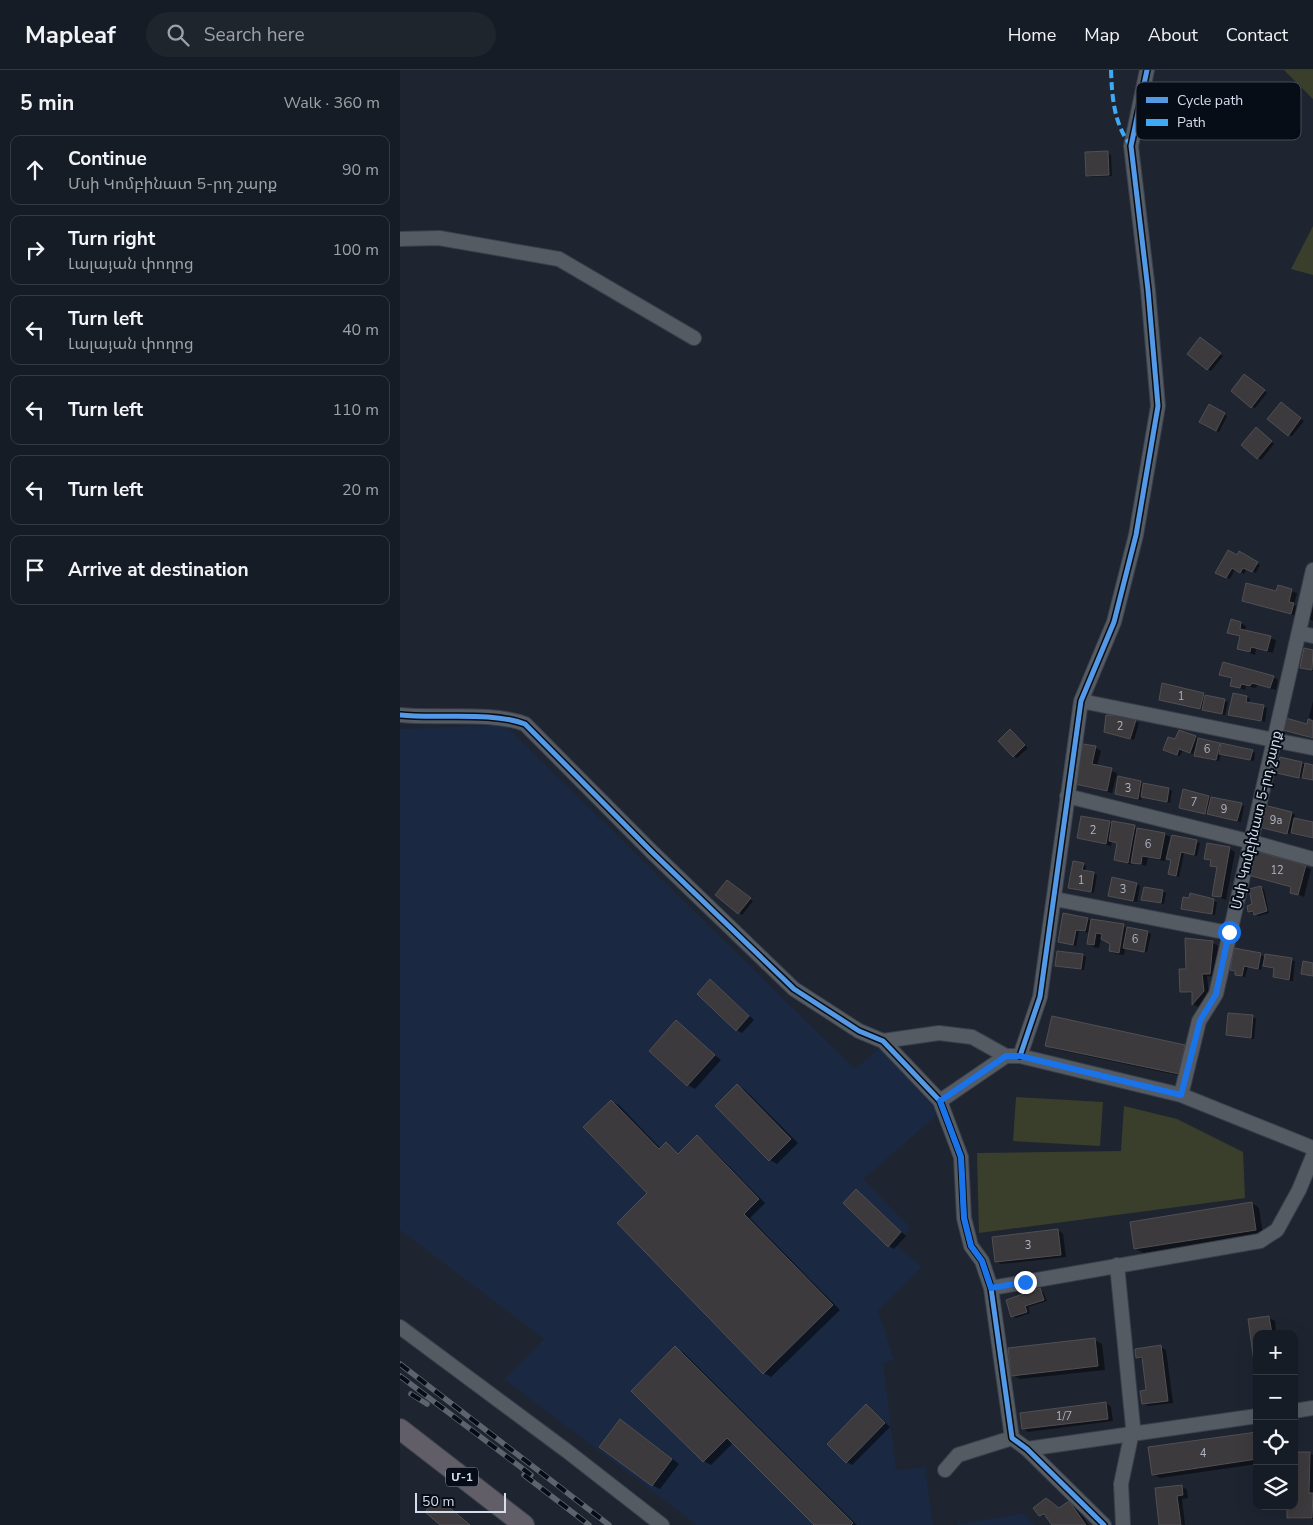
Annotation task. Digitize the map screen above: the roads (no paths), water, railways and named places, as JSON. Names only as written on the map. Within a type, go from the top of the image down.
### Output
[{"type":"highway","name":"Մ-1","points":[[400,1429],[524,1525]]},
{"type":"street","points":[[1020,1056],[1040,997],[1055,899],[1080,701],[1114,622],[1136,535],[1158,406],[1148,290],[1131,146],[1136,124]]},
{"type":"street","points":[[400,239],[439,238],[558,259],[694,338]]},
{"type":"street","name":"Մսի Կոմբինատ 5-րդ շարք","points":[[1181,1095],[1200,1021],[1216,994],[1313,570]]},
{"type":"street","points":[[1299,633],[1313,636]]},
{"type":"street","points":[[1080,701],[1274,738],[1313,748]]},
{"type":"street","points":[[400,715],[429,718],[508,717],[525,724],[652,852],[794,989],[860,1031],[883,1041],[940,1101],[961,1157],[964,1218],[971,1246],[982,1261],[991,1288],[1012,1438],[1027,1449],[1104,1525]]},
{"type":"street","points":[[1067,796],[1313,859]]},
{"type":"street","points":[[1055,899],[1229,932]]},
{"type":"street","points":[[883,1041],[939,1033],[972,1037],[1006,1056],[1020,1056],[1181,1095],[1313,1148]]},
{"type":"street","points":[[940,1101],[1006,1056]]},
{"type":"street","points":[[991,1288],[1260,1240],[1277,1230],[1313,1156]]},
{"type":"street","points":[[1116,1265],[1133,1427],[1121,1484],[1123,1525]]},
{"type":"street","points":[[400,1326],[662,1525]]},
{"type":"street","points":[[1298,1410],[1313,1408]]},
{"type":"street","points":[[1027,1449],[1253,1417]]},
{"type":"street","points":[[945,1470],[958,1455],[971,1449],[1012,1438]]},
{"type":"railway","points":[[400,1364],[609,1525]]},
{"type":"railway","points":[[400,1376],[531,1475]]},
{"type":"railway","points":[[411,1394],[427,1404]]},
{"type":"railway","points":[[524,1475],[589,1525]]}]
